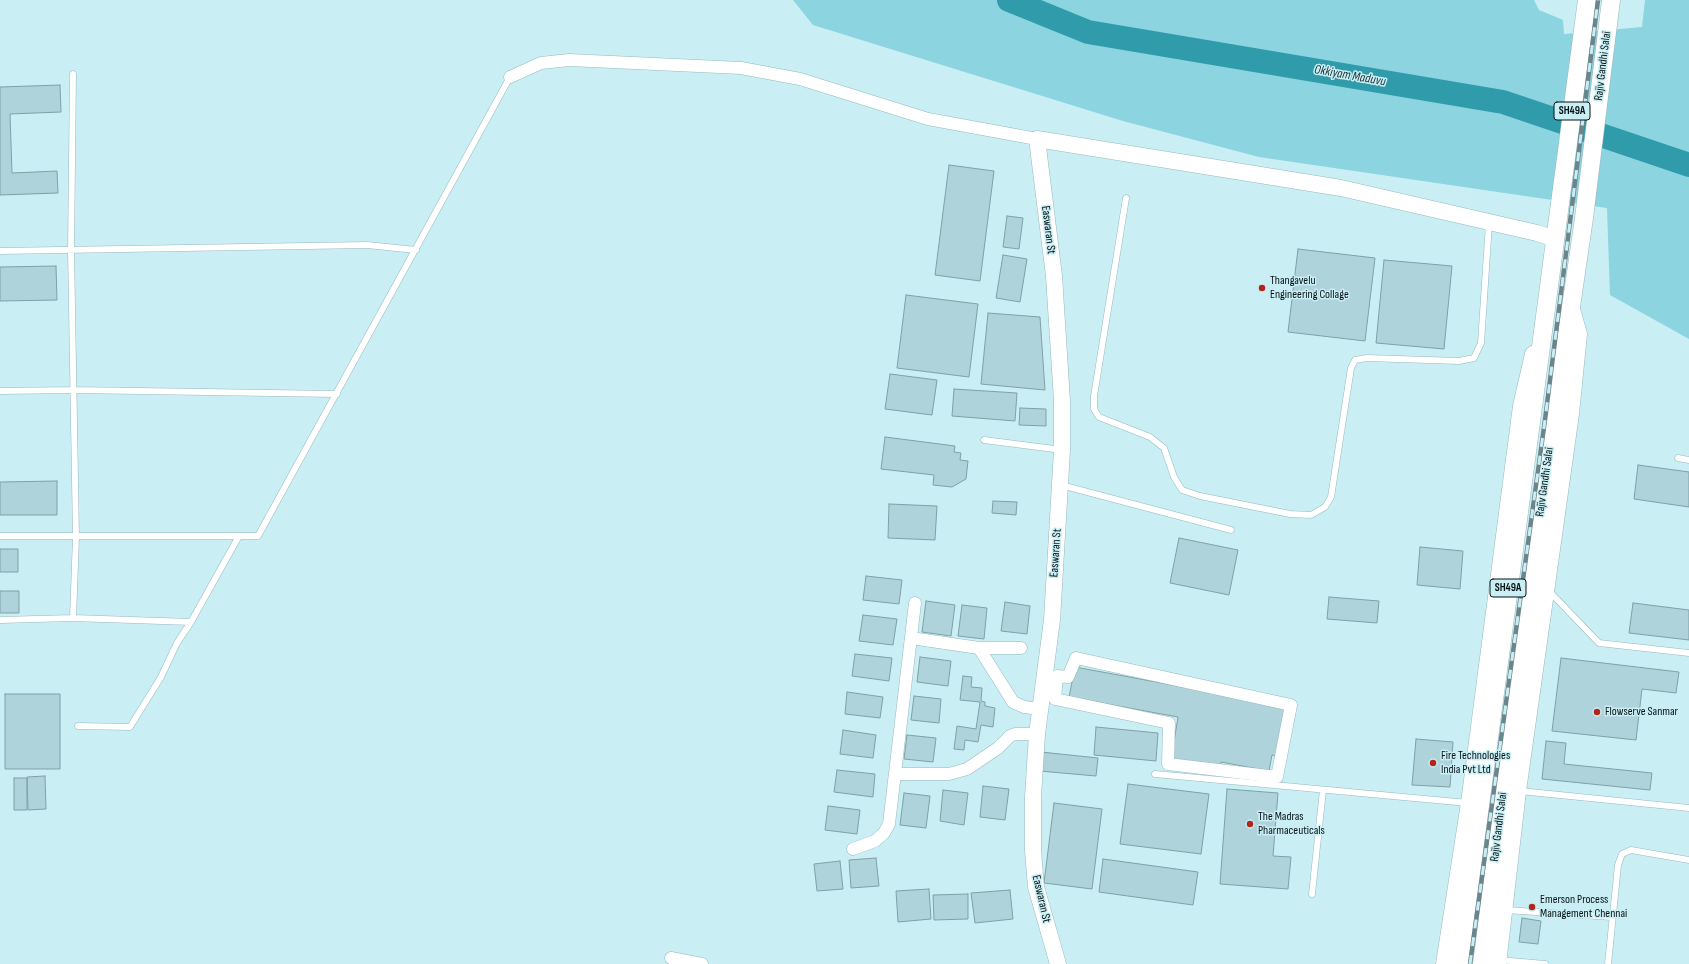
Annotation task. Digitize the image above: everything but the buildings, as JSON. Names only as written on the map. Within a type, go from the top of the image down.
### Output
[{"type":"main road","name":"Rajiv Gandhi Salai","points":[[1459,964],[1514,543],[1556,240],[1557,213],[1587,4]]},
{"type":"main road","name":"Rajiv Gandhi Salai","points":[[1493,963],[1536,546],[1584,218],[1610,8]]},
{"type":"street","points":[[510,77],[541,63],[569,60],[741,68],[800,79],[928,118],[1037,139],[1341,188],[1537,233],[1556,240]]},
{"type":"street","name":"Easwaran St","points":[[1037,139],[1054,276],[1062,401],[1062,450],[1049,692],[1041,709],[1037,734],[1033,797],[1033,851],[1036,887],[1058,964]]},
{"type":"street","points":[[1444,964],[1469,803],[1521,406],[1552,270]]},
{"type":"street","points":[[1493,963],[1504,910],[1518,791],[1571,414],[1579,334],[1571,306]]},
{"type":"street","points":[[853,849],[875,841],[884,833],[889,824],[915,603]]},
{"type":"street","points":[[910,638],[979,648],[1021,648]]},
{"type":"street","points":[[979,648],[1013,702],[1024,707],[1041,709]]},
{"type":"street","points":[[1076,658],[1291,705],[1277,777],[1168,764],[1169,723],[1055,699],[1049,692],[1057,676],[1068,677],[1076,658]]},
{"type":"street","points":[[895,774],[949,774],[967,769],[998,748],[1010,736],[1015,734],[1037,734]]},
{"type":"street","points":[[671,958],[702,964]]},
{"type":"lane","points":[[73,74],[71,250],[76,536],[73,618]]},
{"type":"lane","points":[[0,536],[258,536],[510,77]]},
{"type":"lane","points":[[1126,198],[1094,396],[1094,409],[1098,417],[1150,438],[1164,448],[1174,477],[1182,490],[1200,496],[1290,514],[1311,514],[1325,507],[1331,497],[1351,368],[1355,360],[1367,358],[1459,361],[1474,358],[1481,343],[1489,222]]},
{"type":"lane","points":[[0,251],[367,244],[416,250]]},
{"type":"lane","points":[[0,392],[74,390],[337,394]]},
{"type":"lane","points":[[984,440],[1062,450]]},
{"type":"lane","points":[[1678,458],[1689,460]]},
{"type":"lane","points":[[1061,485],[1231,530]]},
{"type":"lane","points":[[78,726],[130,728],[161,677],[177,643],[191,622],[239,536]]},
{"type":"lane","points":[[1546,588],[1599,642],[1689,653]]},
{"type":"lane","points":[[0,620],[73,618],[191,622]]},
{"type":"lane","points":[[1155,774],[1469,803]]},
{"type":"lane","points":[[1312,894],[1323,790]]},
{"type":"lane","points":[[1518,791],[1689,808]]},
{"type":"lane","points":[[1608,964],[1618,865],[1622,854],[1631,850],[1689,860]]},
{"type":"lane","points":[[1504,910],[1612,917]]},
{"type":"lane","points":[[1493,963],[1545,964]]},
{"type":"shaded area","points":[[793,0],[1534,0],[1539,10],[1563,20],[1564,34],[1642,27],[1645,0],[1689,0],[1689,339],[1610,295],[1607,208],[1259,157],[1123,121],[813,25]]},
{"type":"waterway","name":"Okkiyam Maduvu","points":[[1009,0],[1088,32],[1503,102],[1689,165]]},
{"type":"railway","points":[[1470,964],[1545,420],[1598,0]]},
{"type":"place","name":"Thangavelu Engineering Collage","points":[[1262,288]]},
{"type":"place","name":"Flowserve Sanmar","points":[[1597,712]]},
{"type":"place","name":"Fire Technologies India Pvt Ltd","points":[[1433,763]]},
{"type":"place","name":"The Madras Pharmaceuticals","points":[[1250,824]]},
{"type":"place","name":"Emerson Process Management Chennai","points":[[1532,907]]}]
